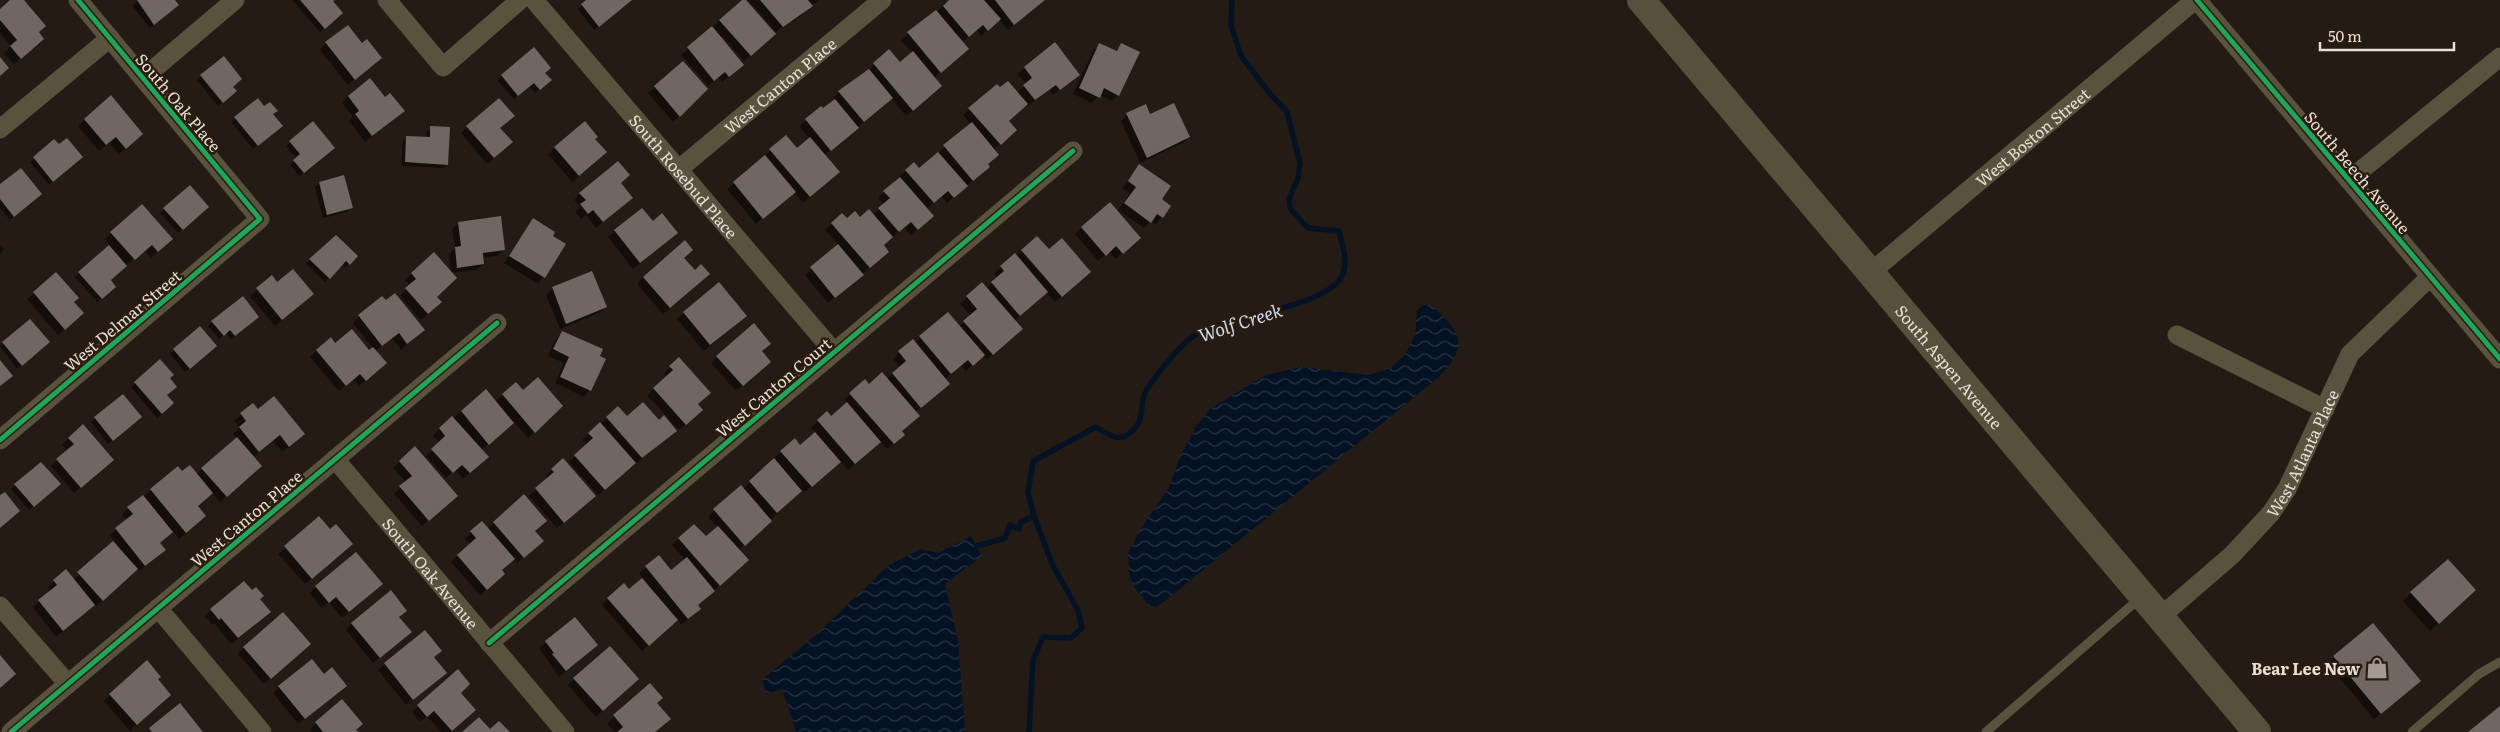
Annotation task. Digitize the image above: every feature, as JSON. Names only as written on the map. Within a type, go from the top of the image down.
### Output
[{"type":"main road","name":"South Aspen Avenue","points":[[1641,0],[2257,732]]},
{"type":"street","name":"South Oak Place","points":[[78,0],[260,219]]},
{"type":"street","points":[[143,78],[235,0]]},
{"type":"street","points":[[387,0],[442,67],[520,0]]},
{"type":"street","name":"South Rosebud Place","points":[[534,0],[834,352]]},
{"type":"street","name":"West Canton Place","points":[[679,169],[882,0]]},
{"type":"street","name":"West Boston Street","points":[[1870,273],[2196,0]]},
{"type":"street","name":"South Beech Avenue","points":[[2196,0],[2500,360]]},
{"type":"street","points":[[0,129],[110,38]]},
{"type":"street","points":[[2348,180],[2500,57]]},
{"type":"street","name":"West Canton Court","points":[[490,643],[1073,151]]},
{"type":"street","name":"West Delmar Street","points":[[0,440],[260,219]]},
{"type":"street","name":"West Atlanta Place","points":[[2160,617],[2232,555],[2271,514],[2287,490],[2350,354],[2430,277]]},
{"type":"street","name":"West Canton Place","points":[[11,732],[498,323]]},
{"type":"street","points":[[2176,335],[2325,409]]},
{"type":"street","name":"South Oak Avenue","points":[[335,459],[564,732]]},
{"type":"street","points":[[0,606],[68,684]]},
{"type":"street","points":[[158,608],[262,732]]},
{"type":"lane","points":[[1986,732],[2142,596]]},
{"type":"lane","points":[[2412,732],[2479,674],[2500,662]]},
{"type":"water","points":[[1423,305],[1431,305],[1449,323],[1458,339],[1455,356],[1440,376],[1165,601],[1156,607],[1149,606],[1135,588],[1129,574],[1128,553],[1140,530],[1169,487],[1181,455],[1195,428],[1211,408],[1266,375],[1302,367],[1368,375],[1389,369],[1405,355],[1415,335],[1417,310]]},
{"type":"water","points":[[971,536],[982,556],[945,584],[958,640],[965,732],[796,732],[782,689],[766,694],[762,680],[819,632],[889,565],[921,549],[938,553]]},
{"type":"building","points":[[10,0],[24,0],[46,26],[39,32],[44,39],[21,59],[10,46],[17,40],[0,20],[0,9]]},
{"type":"building","points":[[137,0],[175,0],[179,5],[154,25]]},
{"type":"building","points":[[300,0],[335,0],[333,1],[343,13],[325,29]]},
{"type":"building","points":[[586,0],[632,0],[599,27],[581,4]]},
{"type":"building","points":[[742,0],[746,0],[776,34],[751,56],[719,20]]},
{"type":"building","points":[[760,0],[808,0],[813,6],[783,27]]},
{"type":"building","points":[[949,0],[984,0],[1001,19],[988,31],[983,25],[969,37],[943,6]]},
{"type":"building","points":[[995,0],[1045,0],[1014,25]]},
{"type":"building","points":[[936,10],[969,49],[941,73],[907,32]]},
{"type":"building","points":[[348,25],[362,43],[367,39],[382,58],[355,80],[325,42]]},
{"type":"building","points":[[712,26],[744,65],[729,77],[725,72],[714,81],[687,47]]},
{"type":"building","points":[[1055,42],[1080,75],[1060,90],[1056,85],[1035,100],[1023,85],[1032,78],[1024,67]]},
{"type":"building","points":[[1099,43],[1117,51],[1121,43],[1140,52],[1119,96],[1104,88],[1100,98],[1079,88]]},
{"type":"building","points":[[534,47],[551,68],[545,73],[552,80],[540,90],[534,83],[518,96],[501,75]]},
{"type":"building","points":[[889,49],[900,62],[913,51],[942,86],[913,111],[873,63]]},
{"type":"building","points":[[224,56],[242,79],[233,87],[237,91],[223,103],[200,75]]},
{"type":"building","points":[[0,57],[9,68],[0,76]]},
{"type":"building","points":[[683,61],[708,89],[680,117],[654,86]]},
{"type":"building","points":[[869,69],[893,98],[864,122],[838,91]]},
{"type":"building","points":[[370,78],[385,97],[390,93],[405,111],[372,136],[355,114],[359,111],[348,96]]},
{"type":"building","points":[[1008,81],[1028,104],[1009,121],[1017,130],[1001,145],[968,108],[997,84],[1000,87]]},
{"type":"building","points":[[111,95],[143,134],[126,149],[116,137],[106,145],[84,119]]},
{"type":"building","points":[[258,98],[264,106],[270,102],[278,111],[273,114],[283,126],[258,146],[234,117]]},
{"type":"building","points":[[499,98],[515,116],[500,128],[513,142],[494,158],[466,126]]},
{"type":"building","points":[[835,99],[859,128],[831,151],[805,119],[821,106],[823,108]]},
{"type":"building","points":[[1174,103],[1190,137],[1147,158],[1126,113],[1146,104],[1150,114]]},
{"type":"building","points":[[313,121],[335,148],[304,173],[293,160],[300,154],[289,141]]},
{"type":"building","points":[[585,121],[598,137],[595,139],[607,152],[579,176],[554,147]]},
{"type":"building","points":[[972,122],[999,155],[988,164],[990,167],[973,181],[943,145]]},
{"type":"building","points":[[430,126],[450,127],[448,165],[405,162],[406,136],[430,137]]},
{"type":"building","points":[[786,135],[797,148],[810,137],[840,172],[810,197],[769,149]]},
{"type":"building","points":[[67,138],[83,157],[53,182],[33,157],[54,139],[59,144]]},
{"type":"building","points":[[938,152],[968,186],[954,198],[948,191],[934,203],[905,170],[914,162],[919,168]]},
{"type":"building","points":[[765,155],[796,192],[763,219],[733,182]]},
{"type":"building","points":[[618,161],[630,175],[621,183],[633,198],[603,222],[593,210],[588,214],[580,204],[586,200],[579,193]]},
{"type":"building","points":[[1139,164],[1171,186],[1162,199],[1171,206],[1163,218],[1157,214],[1151,223],[1124,203],[1136,187],[1128,181]]},
{"type":"building","points":[[21,168],[42,194],[14,217],[0,199],[0,184]]},
{"type":"building","points":[[344,175],[353,208],[327,215],[319,182]]},
{"type":"building","points":[[900,177],[934,216],[918,230],[911,222],[899,232],[878,208],[890,198],[883,191]]},
{"type":"building","points":[[190,185],[209,207],[183,230],[163,208]]},
{"type":"building","points":[[1110,202],[1141,238],[1123,254],[1116,246],[1106,256],[1081,227]]},
{"type":"building","points":[[142,204],[173,239],[158,252],[152,245],[135,260],[110,232]]},
{"type":"building","points":[[642,208],[653,221],[662,213],[678,233],[640,263],[614,230]]},
{"type":"building","points":[[869,209],[893,237],[884,245],[889,252],[870,268],[831,223],[842,213],[847,218],[855,211],[860,217]]},
{"type":"building","points":[[501,216],[505,250],[483,253],[484,264],[457,268],[455,247],[461,246],[458,222]]},
{"type":"building","points":[[533,218],[555,232],[553,236],[566,244],[545,278],[509,256]]},
{"type":"building","points":[[336,235],[358,256],[350,265],[346,261],[330,279],[309,259]]},
{"type":"building","points":[[1037,236],[1049,249],[1062,238],[1091,272],[1062,297],[1021,250]]},
{"type":"building","points":[[685,240],[693,250],[684,258],[695,270],[701,264],[710,274],[670,308],[643,277]]},
{"type":"building","points":[[838,244],[864,275],[835,298],[810,267]]},
{"type":"building","points":[[109,245],[127,266],[111,280],[116,287],[102,299],[78,272]]},
{"type":"building","points":[[434,252],[457,278],[437,297],[442,302],[428,314],[405,288],[416,279],[411,273]]},
{"type":"building","points":[[1015,253],[1048,292],[1020,316],[991,282],[1004,271],[1000,266]]},
{"type":"building","points":[[293,269],[314,294],[282,320],[256,288],[272,275],[277,282]]},
{"type":"building","points":[[592,271],[607,307],[566,324],[552,287]]},
{"type":"building","points":[[56,272],[79,298],[74,302],[84,313],[65,330],[33,292]]},
{"type":"building","points":[[719,282],[747,316],[710,345],[683,312]]},
{"type":"building","points":[[982,282],[1023,329],[993,355],[963,321],[977,309],[966,296]]},
{"type":"building","points":[[395,293],[425,330],[407,344],[399,333],[382,346],[358,315],[382,296],[386,300]]},
{"type":"building","points":[[243,296],[259,317],[235,336],[230,330],[224,336],[211,321]]},
{"type":"building","points":[[948,312],[985,355],[973,366],[968,360],[951,374],[919,336]]},
{"type":"building","points":[[30,319],[50,342],[22,366],[2,342]]},
{"type":"building","points":[[754,323],[771,344],[762,351],[771,362],[743,386],[716,356]]},
{"type":"building","points":[[200,326],[217,346],[190,369],[173,349]]},
{"type":"building","points":[[352,329],[369,350],[373,347],[387,363],[366,381],[360,374],[346,386],[316,350],[331,337],[335,343]]},
{"type":"building","points":[[562,331],[603,349],[600,356],[606,359],[591,391],[560,377],[569,357],[553,349]]},
{"type":"building","points":[[913,339],[950,384],[921,408],[892,373],[906,361],[898,351]]},
{"type":"building","points":[[679,357],[711,393],[698,404],[703,410],[686,425],[653,388],[673,370],[669,366]]},
{"type":"building","points":[[160,359],[174,375],[170,378],[177,387],[167,395],[174,403],[162,414],[134,382]]},
{"type":"building","points":[[0,360],[13,376],[0,386]]},
{"type":"building","points":[[882,372],[920,416],[902,431],[905,435],[894,444],[849,393],[865,379],[869,384]]},
{"type":"building","points":[[538,377],[563,406],[535,433],[502,394],[516,382],[523,390]]},
{"type":"building","points":[[486,389],[514,423],[489,445],[461,411]]},
{"type":"building","points":[[123,394],[142,417],[113,441],[94,417]]},
{"type":"building","points":[[274,396],[305,434],[289,447],[280,435],[259,452],[239,427],[246,421],[240,413],[253,403],[258,409]]},
{"type":"building","points":[[643,402],[659,420],[664,415],[677,431],[642,458],[606,417],[618,406],[627,416]]},
{"type":"building","points":[[847,402],[881,442],[855,464],[817,420],[827,411],[831,416]]},
{"type":"building","points":[[452,416],[489,457],[470,473],[462,465],[453,473],[431,449],[445,436],[439,428]]},
{"type":"building","points":[[600,422],[636,463],[605,490],[574,455],[593,438],[588,433]]},
{"type":"building","points":[[83,424],[114,460],[81,488],[56,459],[74,444],[68,438]]},
{"type":"building","points":[[815,432],[841,462],[812,487],[780,451],[795,438],[800,445]]},
{"type":"building","points":[[237,437],[262,466],[227,497],[201,468]]},
{"type":"building","points":[[415,446],[458,496],[429,521],[399,486],[412,476],[399,461]]},
{"type":"building","points":[[563,458],[596,496],[564,523],[535,488],[554,472],[551,469]]},
{"type":"building","points":[[774,458],[802,491],[777,513],[749,481]]},
{"type":"building","points":[[41,462],[61,484],[34,507],[14,484]]},
{"type":"building","points":[[190,465],[213,493],[198,506],[206,516],[186,533],[150,489],[178,466],[182,471]]},
{"type":"building","points":[[741,485],[772,521],[745,546],[713,509]]},
{"type":"building","points":[[5,492],[20,511],[0,528],[0,495]]},
{"type":"building","points":[[524,494],[547,521],[535,531],[544,541],[524,558],[493,522]]},
{"type":"building","points":[[143,495],[173,532],[160,543],[166,550],[145,566],[115,528],[133,514],[127,507]]},
{"type":"building","points":[[319,516],[330,529],[336,524],[353,544],[312,579],[284,546]]},
{"type":"building","points":[[482,521],[515,559],[502,570],[505,574],[487,590],[457,555],[476,538],[470,531]]},
{"type":"building","points":[[694,524],[706,536],[718,526],[749,560],[720,586],[678,538]]},
{"type":"building","points":[[113,541],[138,569],[103,601],[77,572]]},
{"type":"building","points":[[356,552],[383,584],[349,612],[336,597],[329,603],[315,586]]},
{"type":"building","points":[[659,555],[671,570],[687,557],[715,591],[698,605],[701,609],[688,619],[645,566]]},
{"type":"building","points":[[2448,559],[2476,590],[2439,624],[2410,592]]},
{"type":"building","points":[[66,569],[95,605],[63,631],[38,600],[57,585],[53,580]]},
{"type":"building","points":[[642,578],[678,620],[649,646],[607,598],[624,583],[629,589]]},
{"type":"building","points":[[244,581],[252,590],[256,587],[264,596],[260,599],[271,612],[238,638],[221,618],[219,620],[210,609]]},
{"type":"building","points":[[391,590],[407,611],[399,617],[412,632],[380,658],[351,623]]},
{"type":"building","points":[[283,612],[311,644],[271,679],[243,647]]},
{"type":"building","points":[[575,617],[598,645],[566,671],[552,654],[554,653],[545,641]]},
{"type":"building","name":"Bear Lee New","points":[[2373,623],[2421,681],[2381,714],[2333,656]]},
{"type":"building","points":[[425,630],[442,651],[434,657],[447,673],[413,700],[384,663]]},
{"type":"building","points":[[610,646],[639,679],[603,711],[573,678]]},
{"type":"building","points":[[0,655],[16,674],[0,688]]},
{"type":"building","points":[[312,659],[324,674],[332,667],[347,686],[305,719],[278,686]]},
{"type":"building","points":[[147,660],[161,677],[158,679],[171,695],[137,725],[109,694]]},
{"type":"building","points":[[458,669],[470,684],[461,693],[476,710],[452,731],[434,711],[427,717],[417,705]]},
{"type":"building","points":[[650,683],[663,698],[657,703],[671,719],[655,732],[617,732],[623,727],[613,715]]},
{"type":"building","points":[[342,699],[363,724],[356,730],[359,732],[323,732],[315,722]]},
{"type":"building","points":[[180,703],[203,732],[152,732],[149,728]]},
{"type":"building","points":[[2500,706],[2500,732],[2468,732]]},
{"type":"building","points":[[479,717],[490,729],[499,721],[510,732],[462,732]]},
{"type":"waterway","name":"Wolf Creek","points":[[1029,732],[1033,660],[1043,637],[1071,638],[1082,628],[1078,610],[1053,566],[1034,516],[1028,493],[1033,461],[1096,427],[1112,436],[1126,436],[1139,422],[1144,395],[1147,389],[1183,345],[1195,335],[1210,328],[1296,304],[1316,296],[1332,287],[1344,271],[1344,253],[1339,231],[1308,228],[1290,208],[1289,199],[1298,178],[1300,163],[1287,112],[1271,95],[1241,56],[1231,25],[1232,0]]},
{"type":"waterway","points":[[977,546],[1005,538],[1010,525],[1019,529],[1021,522],[1034,516]]},
{"type":"cycle path","points":[[0,440],[260,219],[78,0]]},
{"type":"cycle path","points":[[2197,0],[2500,359]]},
{"type":"cycle path","points":[[489,643],[1073,151]]},
{"type":"cycle path","points":[[11,732],[497,323]]},
{"type":"place","name":"Bear Lee New","points":[[2377,668]]}]
